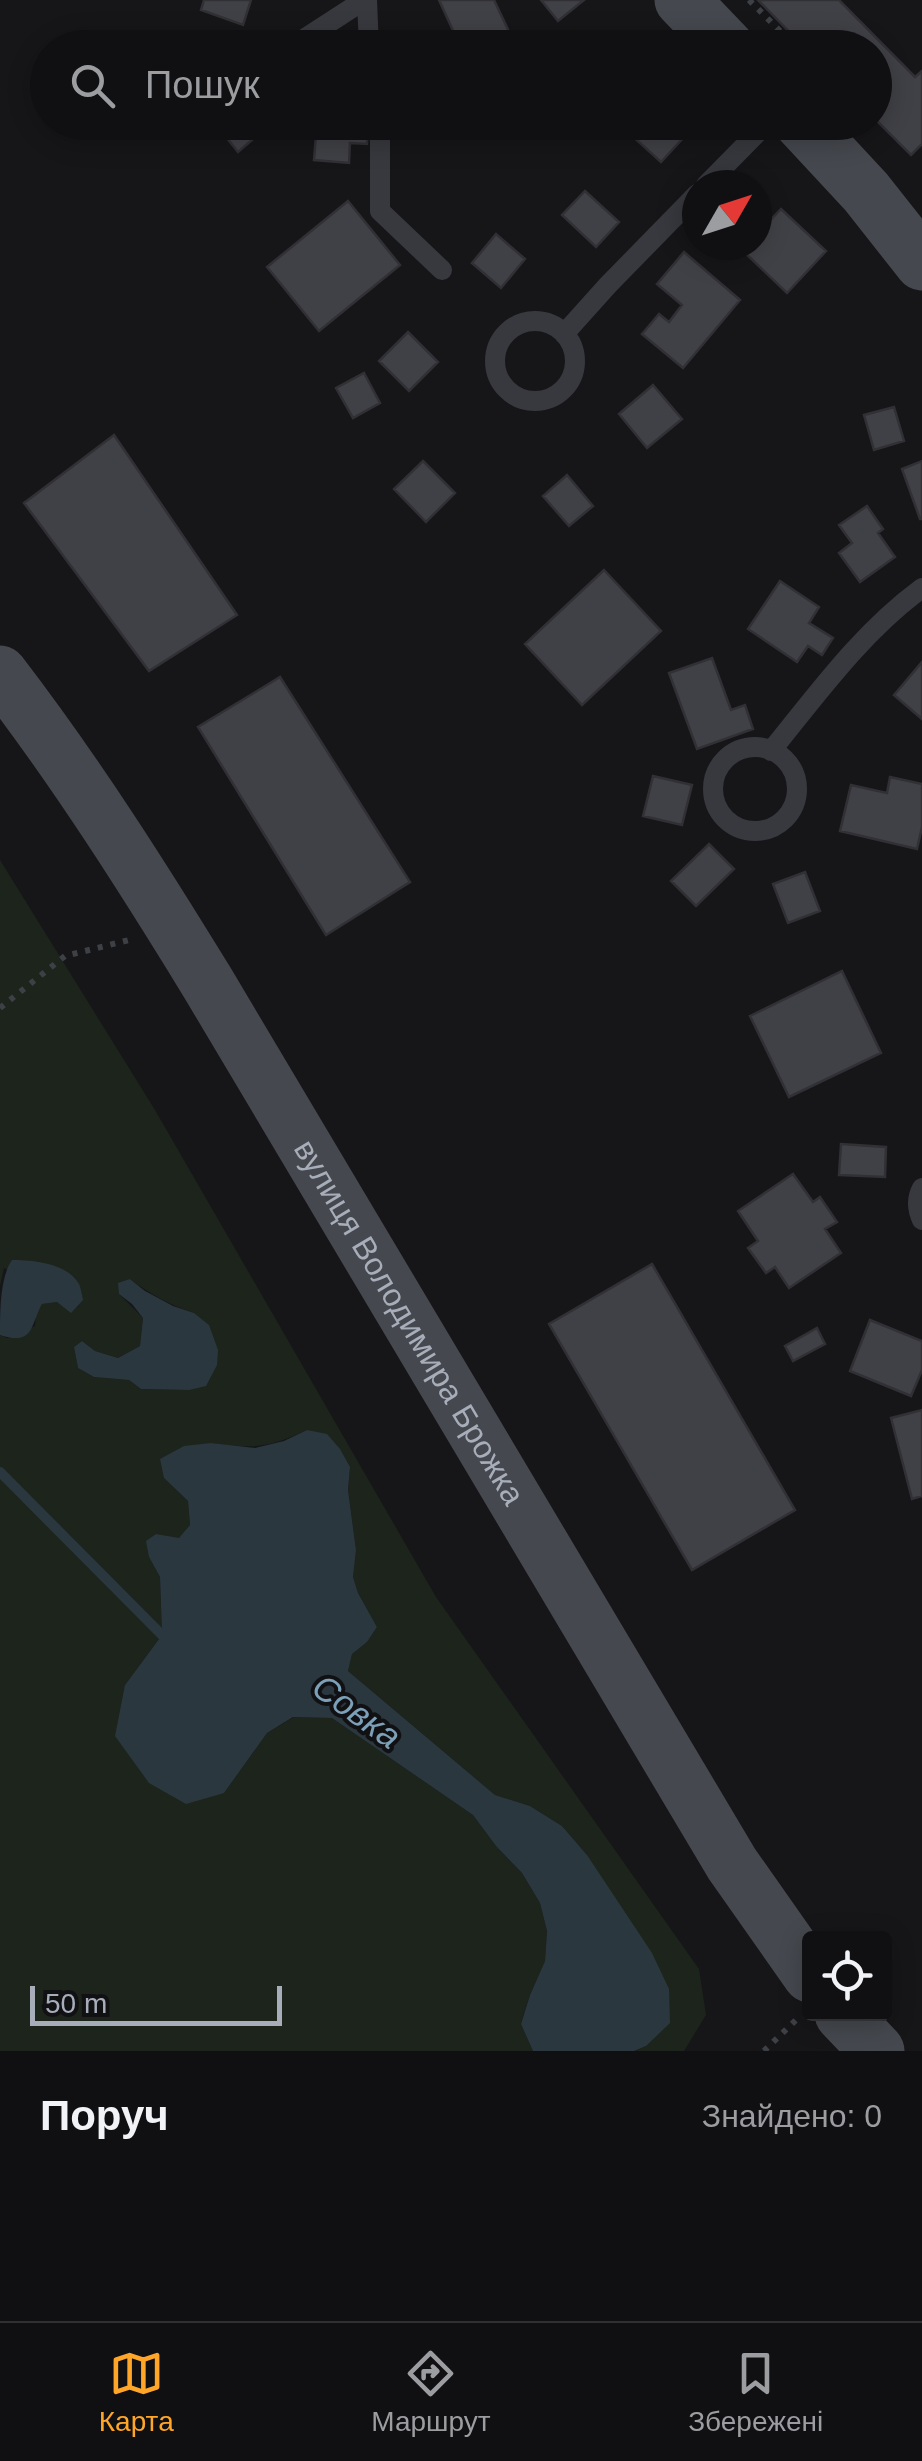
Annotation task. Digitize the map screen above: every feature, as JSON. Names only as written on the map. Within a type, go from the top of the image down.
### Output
[{"type":"main road","points":[[682,0],[711,30]]},
{"type":"main road","points":[[818,140],[866,192],[922,263]]},
{"type":"main road","name":"вулиця Володимира Брожка","points":[[0,673],[43,728],[135,865],[732,1864],[802,1964]]},
{"type":"main road","points":[[849,2021],[877,2051]]},
{"type":"lane","points":[[318,30],[366,0],[368,30]]},
{"type":"lane","points":[[380,140],[380,211],[442,270]]},
{"type":"lane","points":[[721,170],[750,140]]},
{"type":"lane","points":[[564,334],[682,209]]},
{"type":"lane","points":[[529,321],[541,321],[564,334],[576,359],[568,385],[558,395],[531,402],[506,390],[494,367],[494,354],[506,332],[529,321]]},
{"type":"lane","points":[[772,751],[856,646],[922,588]]},
{"type":"lane","points":[[745,748],[772,751],[792,770],[796,799],[790,812],[767,829],[753,831],[728,822],[714,800],[716,773],[733,753],[745,748]]},
{"type":"lane","points":[[922,1188],[918,1209],[922,1220]]},
{"type":"path","points":[[749,0],[778,30]]},
{"type":"path","points":[[0,1008],[65,956],[129,940]]},
{"type":"path","points":[[764,2051],[802,2015]]},
{"type":"shaded area","points":[[0,860],[155,1110],[436,1597],[699,1969],[706,2015],[684,2051],[634,2051],[646,2046],[587,1855],[562,1826],[530,1806],[495,1795],[348,1671],[352,1654],[377,1627],[353,1577],[356,1550],[348,1490],[350,1467],[307,1430],[260,1446],[211,1443],[164,1478],[188,1501],[190,1525],[179,1539],[156,1534],[149,1557],[160,1577],[162,1635],[125,1685],[224,1793],[267,1733],[294,1717],[332,1718],[473,1815],[522,1873],[540,1903],[547,1931],[545,1961],[521,2023],[533,2051],[0,2051],[0,1335],[7,1338],[35,1326],[42,1304],[57,1302],[79,1307],[4,1268],[0,1286]],"holes":[[[130,1279],[168,1303],[194,1313],[189,1390],[141,1389],[129,1380],[94,1377],[78,1368],[74,1347],[82,1341],[95,1351],[118,1358],[140,1346],[143,1318],[119,1294]]]},
{"type":"water","points":[[12,1260],[39,1262],[66,1271],[79,1284],[83,1300],[71,1313],[57,1302],[42,1304],[25,1336],[0,1335],[3,1285]]},
{"type":"water","points":[[130,1279],[209,1325],[218,1350],[217,1365],[206,1386],[189,1390],[141,1389],[129,1380],[94,1377],[78,1368],[74,1347],[82,1341],[95,1351],[118,1358],[140,1346],[143,1318],[119,1294],[118,1283]]},
{"type":"water","points":[[307,1430],[327,1434],[350,1467],[348,1490],[356,1550],[353,1577],[377,1627],[352,1654],[348,1671],[495,1795],[530,1806],[562,1826],[587,1855],[652,1953],[669,1989],[670,2023],[646,2046],[634,2051],[533,2051],[521,2024],[545,1961],[547,1931],[540,1903],[522,1873],[473,1815],[332,1718],[293,1717],[267,1733],[224,1793],[186,1804],[149,1783],[115,1736],[125,1685],[162,1635],[160,1577],[149,1557],[146,1541],[156,1534],[179,1538],[190,1525],[188,1501],[164,1478],[160,1459],[184,1446],[211,1443],[255,1448]]},
{"type":"building","points":[[204,0],[251,0],[243,25],[201,10]]},
{"type":"building","points":[[439,0],[494,0],[508,30],[453,30]]},
{"type":"building","points":[[541,0],[584,0],[558,21]]},
{"type":"building","points":[[758,0],[839,0],[869,30],[787,30]]},
{"type":"building","points":[[892,54],[915,77],[922,71],[922,144],[911,155],[892,136]]},
{"type":"building","points":[[228,140],[252,140],[238,152]]},
{"type":"building","points":[[316,140],[367,140],[367,144],[350,143],[349,163],[314,160]]},
{"type":"building","points":[[637,140],[681,140],[661,162]]},
{"type":"building","points":[[585,191],[619,222],[596,247],[562,215]]},
{"type":"building","points":[[348,201],[400,265],[319,331],[267,267]]},
{"type":"building","points":[[781,209],[826,251],[787,293],[752,260],[772,260],[772,218]]},
{"type":"building","points":[[496,234],[525,259],[501,288],[472,263]]},
{"type":"building","points":[[682,254],[682,260],[693,260],[740,300],[683,368],[642,334],[659,314],[669,322],[682,305],[657,284]]},
{"type":"building","points":[[408,332],[438,362],[409,391],[379,361]]},
{"type":"building","points":[[364,373],[380,403],[353,418],[336,388]]},
{"type":"building","points":[[653,385],[682,419],[647,448],[619,414]]},
{"type":"building","points":[[894,407],[904,441],[874,450],[864,415]]},
{"type":"building","points":[[114,435],[237,615],[149,671],[24,503]]},
{"type":"building","points":[[423,461],[455,493],[426,522],[394,489]]},
{"type":"building","points":[[922,461],[922,519],[920,519],[902,469]]},
{"type":"building","points":[[567,475],[593,506],[569,526],[543,496]]},
{"type":"building","points":[[867,506],[883,529],[878,533],[895,557],[860,582],[839,553],[852,543],[839,525]]},
{"type":"building","points":[[604,570],[661,631],[582,705],[525,644]]},
{"type":"building","points":[[780,581],[819,607],[809,623],[833,638],[822,655],[808,646],[797,662],[748,629]]},
{"type":"building","points":[[712,658],[731,710],[745,705],[753,729],[697,749],[669,673]]},
{"type":"building","points":[[922,662],[922,719],[894,695]]},
{"type":"building","points":[[280,677],[410,882],[326,935],[198,727]]},
{"type":"building","points":[[653,776],[692,785],[682,825],[643,816]]},
{"type":"building","points":[[890,777],[922,784],[922,827],[917,849],[840,831],[851,785],[887,793]]},
{"type":"building","points":[[709,844],[734,869],[696,906],[671,881]]},
{"type":"building","points":[[805,872],[820,911],[788,923],[773,884]]},
{"type":"building","points":[[842,971],[881,1053],[789,1097],[750,1016]]},
{"type":"building","points":[[841,1144],[886,1147],[885,1177],[839,1175]]},
{"type":"building","points":[[793,1174],[813,1202],[820,1197],[837,1222],[825,1229],[841,1253],[789,1288],[775,1267],[766,1273],[748,1248],[758,1241],[738,1211]]},
{"type":"building","points":[[652,1264],[795,1510],[692,1570],[549,1324]]},
{"type":"building","points":[[870,1320],[922,1341],[922,1370],[911,1396],[850,1371]]},
{"type":"building","points":[[817,1328],[825,1344],[793,1361],[785,1346]]},
{"type":"building","points":[[922,1410],[922,1496],[912,1499],[891,1418]]},
{"type":"waterway","name":"Совка","points":[[0,1472],[162,1635],[176,1638]]}]
